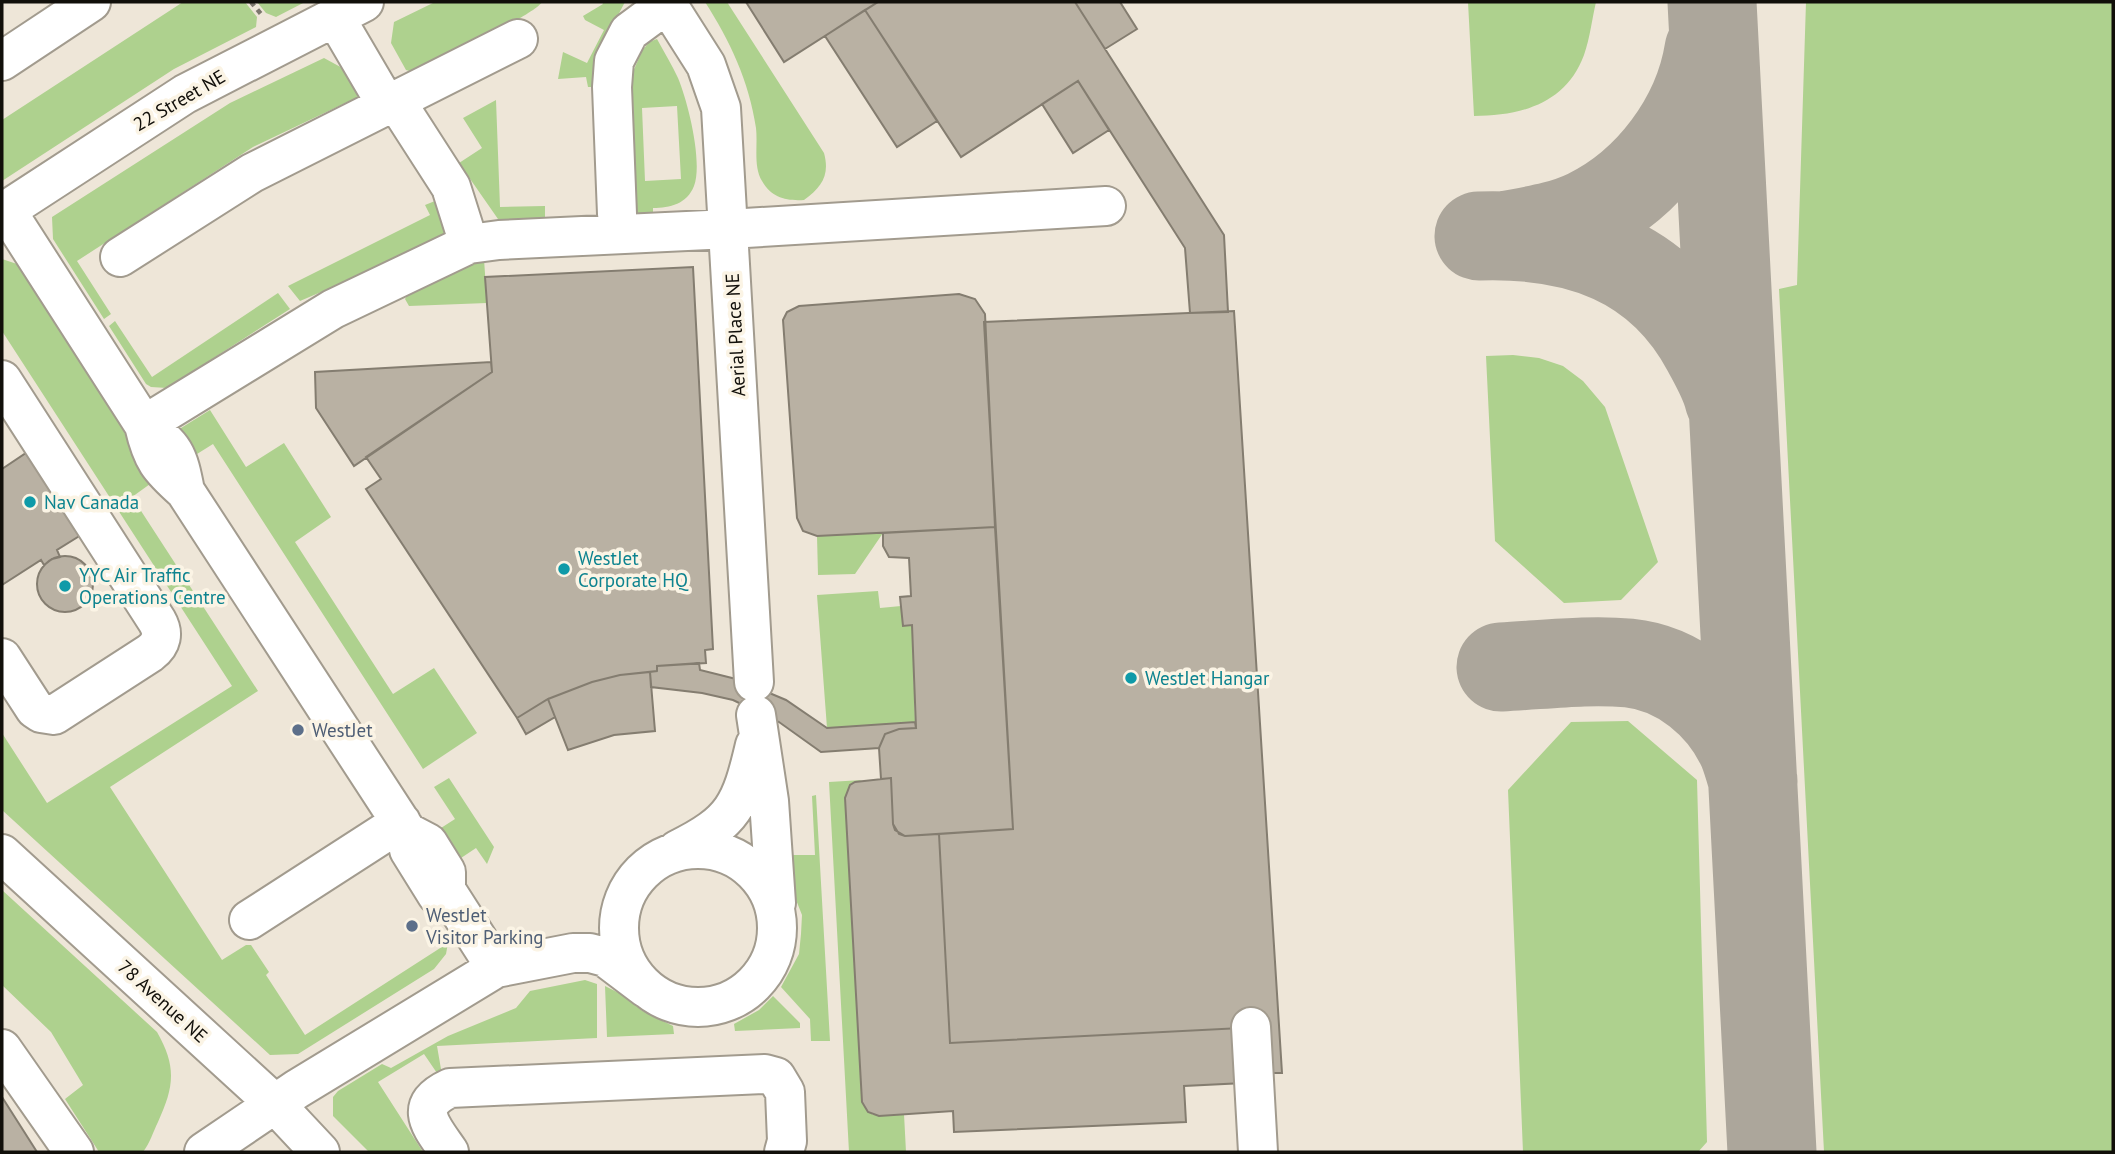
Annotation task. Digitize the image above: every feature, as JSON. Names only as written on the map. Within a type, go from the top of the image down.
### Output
[{"type":"street","points":[[2,61],[91,2]]},
{"type":"street","points":[[617,214],[612,87],[614,61],[629,32],[667,3]]},
{"type":"street","name":"Aerial Place NE","points":[[667,3],[706,65],[721,108],[756,710]]},
{"type":"street","points":[[350,9],[395,100],[484,242]]},
{"type":"street","name":"22 Street NE","points":[[4,211],[185,93],[350,9]]},
{"type":"street","points":[[120,257],[252,173],[518,39]]},
{"type":"street","points":[[144,425],[333,309],[484,242],[1107,206]]},
{"type":"street","points":[[4,211],[144,425],[150,451],[164,472],[185,491],[404,827],[428,843],[446,872],[442,893],[496,968]]},
{"type":"street","points":[[2,380],[157,621],[162,635],[160,642],[150,653],[54,715],[35,709],[2,658]]},
{"type":"street","points":[[573,953],[594,943],[605,933],[633,882],[649,865],[704,836],[718,826],[738,803],[744,787],[756,710]]},
{"type":"street","points":[[204,1152],[275,1104],[496,968],[573,953],[590,953],[605,957],[666,1000],[690,1006],[714,1006],[737,997],[756,982],[769,962],[777,939],[769,801],[756,710]]},
{"type":"street","points":[[249,920],[404,827]]},
{"type":"street","points":[[668,854],[691,848],[715,850],[737,859],[756,873],[769,892],[776,915]]},
{"type":"street","name":"78 Avenue NE","points":[[2,854],[275,1104],[320,1152]]},
{"type":"street","points":[[623,902],[619,924],[621,947],[631,969],[646,988]]},
{"type":"street","points":[[1251,1027],[1258,1152]]},
{"type":"street","points":[[2,1049],[74,1152]]},
{"type":"street","points":[[449,1152],[428,1117],[427,1108],[435,1097],[450,1088],[765,1073],[776,1077],[785,1092],[787,1141],[784,1152]]},
{"type":"path","points":[[251,2],[266,22]]},
{"type":"green space","points":[[183,2],[245,2],[257,17],[256,27],[174,69],[2,181],[2,120]]},
{"type":"green space","points":[[257,2],[305,2],[276,17],[266,13]]},
{"type":"green space","points":[[435,2],[542,2],[505,27],[416,73],[406,70],[391,43],[394,22]]},
{"type":"green space","points":[[602,2],[625,2],[597,55],[593,87],[588,87],[586,77],[558,79],[563,52],[587,63],[604,30],[585,20],[583,16],[603,4]]},
{"type":"green space","points":[[705,2],[727,2],[824,153],[826,168],[823,180],[804,200],[780,197],[770,191],[759,175],[756,128],[749,94],[723,32]]},
{"type":"green space","points":[[1468,2],[1596,2],[1586,49],[1576,72],[1566,85],[1540,104],[1508,113],[1474,116]]},
{"type":"green space","points":[[1806,2],[2113,2],[2113,1152],[1824,1152],[1779,289],[1797,285]]},
{"type":"green space","points":[[657,39],[676,73],[690,116],[697,162],[694,186],[687,197],[672,206],[653,208],[653,215],[637,217],[632,74],[649,42]],"holes":[[[677,106],[681,179],[645,181],[642,108]]]},
{"type":"green space","points":[[324,58],[346,70],[361,93],[358,97],[253,147],[77,261],[111,314],[104,319],[53,239],[52,217],[230,103]]},
{"type":"green space","points":[[496,100],[500,207],[545,206],[545,223],[503,222],[498,219],[459,163],[482,148],[463,118]]},
{"type":"green space","points":[[435,201],[442,203],[452,218],[445,239],[300,301],[288,286],[430,215],[425,205]]},
{"type":"green space","points":[[2,259],[17,264],[157,479],[132,497],[258,691],[110,787],[222,960],[246,945],[251,945],[269,972],[266,975],[305,1035],[448,943],[446,954],[434,969],[298,1054],[270,1055],[2,810],[2,733],[47,803],[232,686],[2,331]]},
{"type":"green space","points":[[484,259],[487,303],[409,306],[405,299],[408,294]]},
{"type":"green space","points":[[278,293],[290,309],[167,388],[146,384],[109,326],[115,321],[152,377]]},
{"type":"green space","points":[[1486,356],[1539,358],[1563,366],[1583,381],[1605,407],[1658,562],[1621,600],[1564,603],[1495,541]]},
{"type":"green space","points":[[210,410],[246,467],[284,443],[331,517],[295,542],[393,694],[434,668],[477,733],[423,769],[213,444],[189,459],[173,433]]},
{"type":"green space","points":[[883,533],[855,574],[818,575],[817,536]]},
{"type":"green space","points":[[878,591],[880,608],[901,606],[903,626],[912,625],[915,722],[827,728],[817,595]]},
{"type":"green space","points":[[1628,721],[1697,780],[1707,1142],[1698,1152],[1523,1152],[1508,790],[1571,722]]},
{"type":"green space","points":[[449,778],[494,847],[487,864],[476,848],[461,858],[441,828],[455,819],[434,787]]},
{"type":"green space","points":[[862,780],[850,785],[845,798],[862,1102],[873,1115],[904,1114],[906,1152],[849,1152],[829,782]]},
{"type":"green space","points":[[816,795],[830,1041],[811,1041],[810,1019],[781,987],[799,954],[802,915],[789,882],[784,855],[815,855],[812,796]]},
{"type":"green space","points":[[2,890],[157,1032],[168,1056],[170,1087],[163,1110],[143,1152],[99,1152],[65,1099],[83,1085],[51,1032],[2,985]]},
{"type":"green space","points":[[585,980],[597,984],[597,1038],[437,1046],[442,1075],[439,1076],[424,1054],[378,1082],[423,1152],[369,1152],[333,1116],[333,1097],[338,1091],[382,1064],[391,1068],[448,1036],[516,1008],[530,991]]},
{"type":"green space","points":[[605,986],[627,997],[641,1010],[673,1026],[674,1034],[607,1037]]},
{"type":"green space","points":[[773,996],[800,1023],[800,1028],[735,1031],[734,1024],[759,1010]]},
{"type":"building","points":[[746,2],[878,2],[784,62]]},
{"type":"building","points":[[878,2],[1075,2],[1224,235],[1228,312],[1190,313],[1185,248],[1078,81],[961,157],[865,10]]},
{"type":"building","points":[[1075,2],[1120,2],[1137,29],[1105,49]]},
{"type":"building","points":[[865,10],[937,121],[897,147],[825,36]]},
{"type":"building","points":[[1078,81],[1109,130],[1073,153],[1042,104]]},
{"type":"building","name":"WestJet Corporate HQ","points":[[693,267],[713,649],[705,650],[706,663],[657,666],[657,671],[620,675],[592,682],[548,699],[517,718],[366,489],[381,479],[366,457],[492,372],[485,277]]},
{"type":"building","points":[[959,294],[975,299],[985,314],[995,527],[817,536],[803,531],[797,518],[783,320],[787,312],[799,306]]},
{"type":"building","name":"WestJet Hangar","points":[[1234,311],[1282,1073],[1266,1073],[1241,1028],[950,1043],[939,834],[1013,829],[984,322]]},
{"type":"building","points":[[491,362],[492,372],[354,466],[316,408],[315,372]]},
{"type":"building","name":"Nav Canada","points":[[26,453],[81,535],[57,550],[60,557],[44,565],[41,560],[2,585],[2,469]]},
{"type":"building","points":[[995,527],[1013,829],[905,836],[899,834],[893,824],[891,778],[881,779],[879,748],[885,734],[899,729],[916,728],[912,625],[903,626],[900,597],[911,596],[909,558],[889,557],[883,546],[883,533]]},
{"type":"building","name":"YYC Air Traffic Operations Centre","points":[[65,556],[76,558],[85,564],[91,573],[91,595],[85,604],[76,610],[65,612],[54,610],[45,604],[39,595],[37,584],[39,573],[45,564],[54,558]]},
{"type":"building","points":[[699,663],[700,670],[736,679],[786,700],[827,728],[915,722],[916,728],[899,729],[885,734],[879,748],[821,752],[779,722],[733,700],[651,687],[650,672],[657,671],[657,666]]},
{"type":"building","points":[[650,672],[655,731],[614,735],[568,750],[548,699],[592,682],[620,675]]},
{"type":"building","points":[[548,699],[555,717],[526,734],[517,718]]},
{"type":"building","points":[[891,778],[895,830],[905,836],[939,834],[950,1043],[1241,1028],[1244,1083],[1184,1086],[1186,1122],[954,1132],[953,1111],[879,1116],[868,1112],[862,1102],[845,798],[850,785],[855,782]]},
{"type":"building","points":[[2,1097],[37,1152],[2,1152]]},
{"type":"taxiway","points":[[1712,2],[1772,1152]]},
{"type":"taxiway","points":[[1509,235],[1578,218],[1610,201],[1631,185],[1667,147],[1682,124],[1694,101],[1709,50]]},
{"type":"taxiway","points":[[1479,236],[1515,236],[1581,247],[1611,258],[1639,274],[1665,294],[1687,319],[1707,350],[1729,399]]},
{"type":"taxiway","points":[[1501,667],[1613,662],[1647,666],[1665,672],[1697,692],[1724,718],[1743,750],[1753,781]]},
{"type":"place","name":"Nav Canada","points":[[30,502]]},
{"type":"place","name":"WestJet Corporate HQ","points":[[564,569]]},
{"type":"place","name":"YYC Air Traffic Operations Centre","points":[[65,586]]},
{"type":"place","name":"WestJet Hangar","points":[[1131,678]]},
{"type":"place","name":"WestJet","points":[[298,730]]},
{"type":"place","name":"WestJet Visitor Parking","points":[[412,926]]}]
